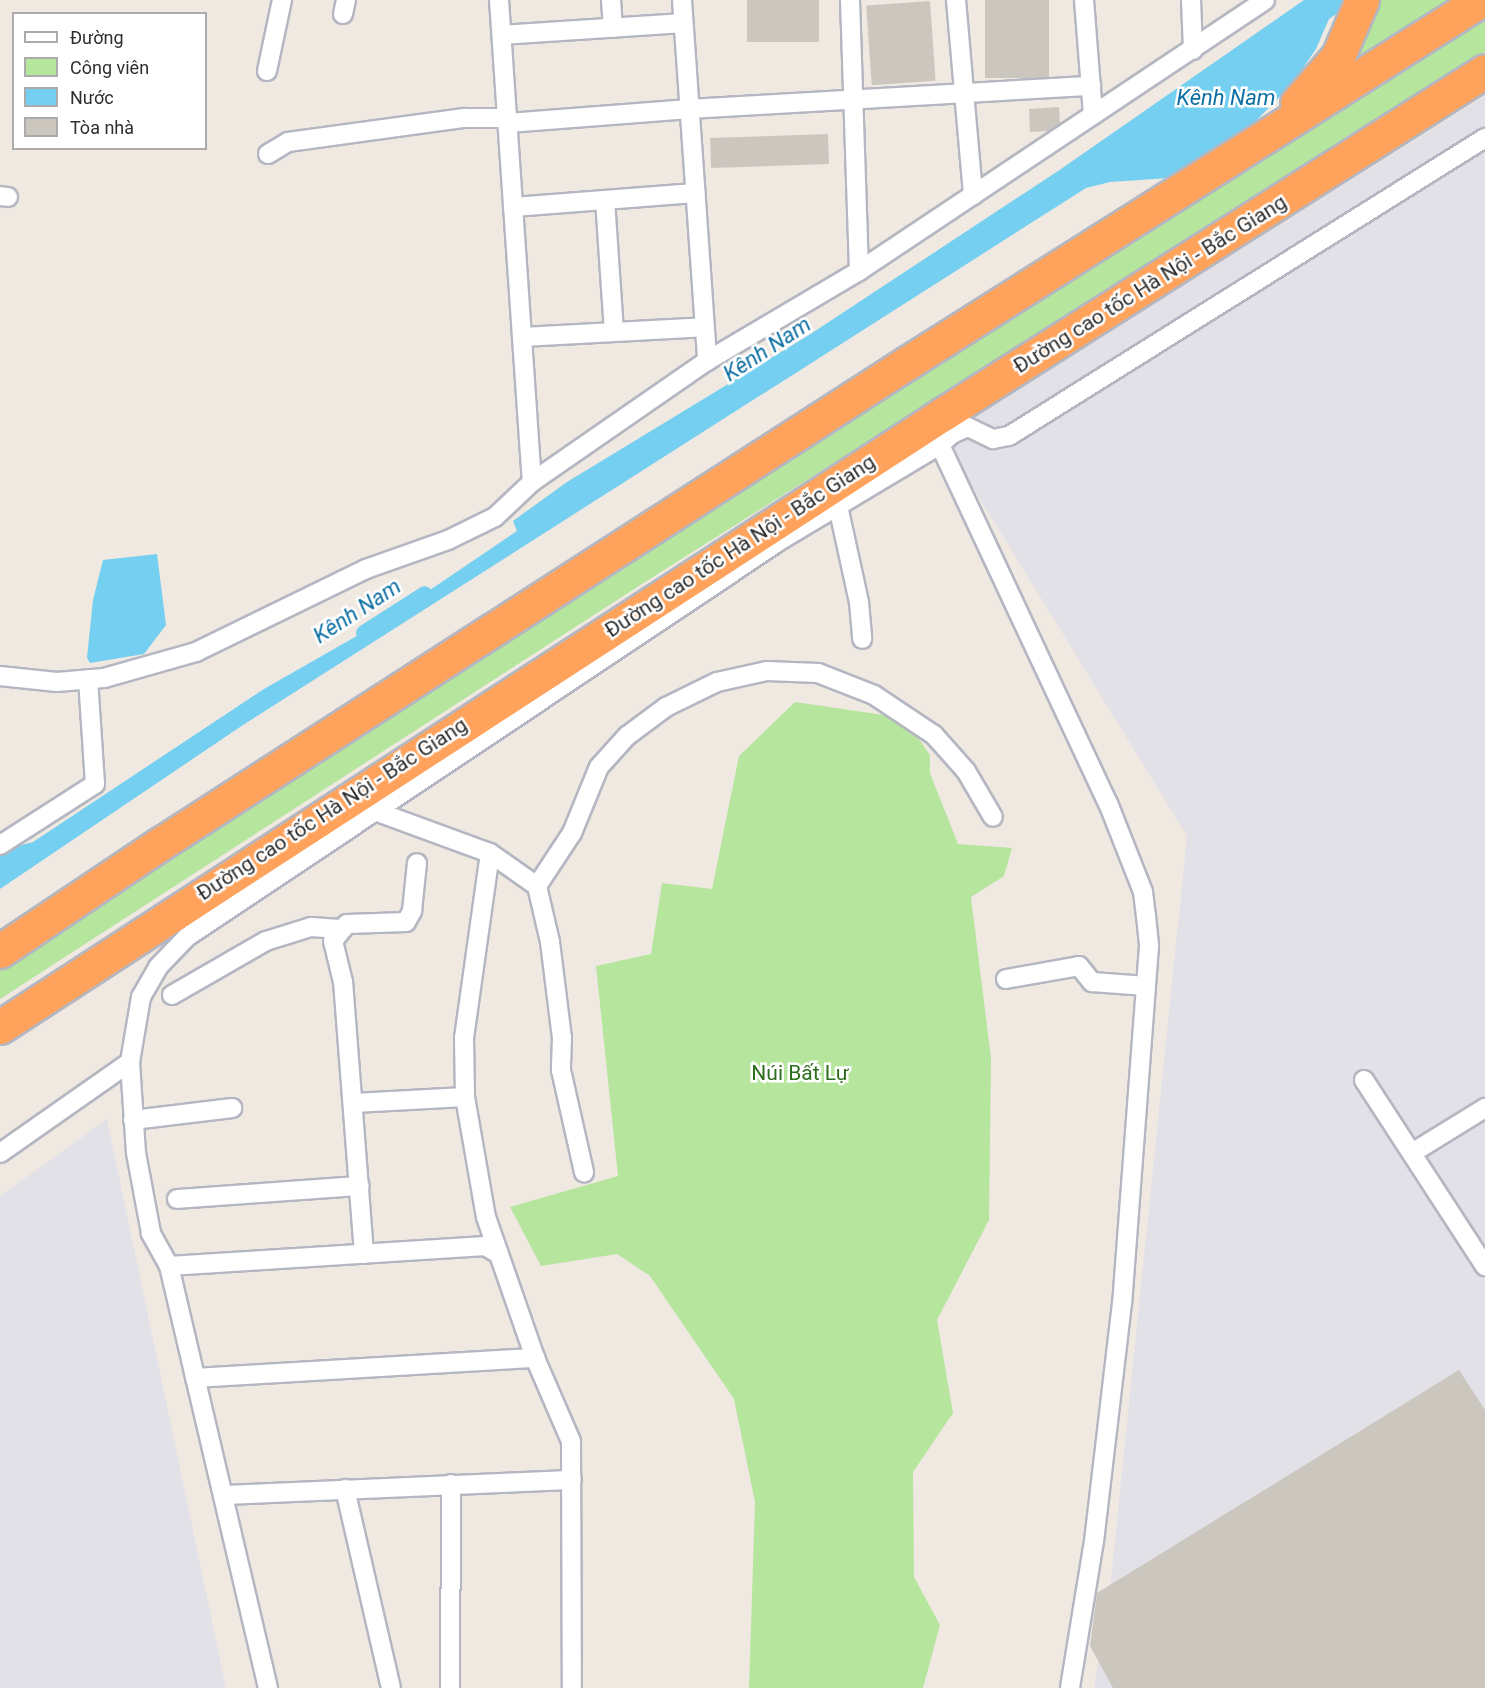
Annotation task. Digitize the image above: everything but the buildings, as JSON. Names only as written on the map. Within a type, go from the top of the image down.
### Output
[{"type":"highway","points":[[1147,212],[1307,96],[1338,56],[1362,0]]},
{"type":"highway","points":[[0,951],[160,844],[1481,0]]},
{"type":"highway","name":"Đường cao tốc Hà Nội - Bắc Giang","points":[[0,1027],[943,414],[1485,71]]},
{"type":"street","points":[[267,71],[282,0]]},
{"type":"street","points":[[499,0],[532,482]]},
{"type":"street","points":[[611,0],[613,28]]},
{"type":"street","points":[[682,0],[707,361]]},
{"type":"street","points":[[850,0],[859,271]]},
{"type":"street","points":[[956,0],[962,93],[973,195]]},
{"type":"street","points":[[1084,0],[1093,115]]},
{"type":"street","points":[[1191,0],[1193,50]]},
{"type":"street","points":[[0,676],[57,682],[88,679],[196,652],[366,569],[448,540],[495,517],[532,482],[707,361],[859,271],[1265,0]]},
{"type":"street","points":[[502,35],[683,23]]},
{"type":"street","points":[[268,154],[288,142],[464,118],[508,121],[689,108],[1091,86]]},
{"type":"street","points":[[268,1688],[169,1266],[152,1233],[133,1120],[130,1062],[141,998],[158,968],[187,937],[838,506],[940,445],[952,434],[968,427],[993,439],[1009,436],[1485,138]]},
{"type":"street","points":[[513,207],[695,193]]},
{"type":"street","points":[[605,200],[614,332]]},
{"type":"street","points":[[522,337],[704,327]]},
{"type":"street","points":[[940,445],[1108,803],[1143,892],[1149,946],[1122,1303],[1094,1541],[1070,1688]]},
{"type":"street","points":[[838,506],[859,602],[862,639]]},
{"type":"street","points":[[537,886],[572,833],[599,767],[627,736],[666,707],[717,682],[767,671],[818,673],[874,695],[934,735],[966,771],[993,817]]},
{"type":"street","points":[[0,845],[95,784],[88,679]]},
{"type":"street","points":[[375,811],[490,853],[537,886],[550,942],[562,1038],[561,1070],[584,1172]]},
{"type":"street","points":[[490,853],[465,1038],[465,1097],[486,1217],[499,1254],[508,1271],[535,1358],[570,1442],[572,1688]]},
{"type":"street","points":[[364,1254],[343,982],[333,941],[340,929],[347,924],[406,922],[412,911],[417,863]]},
{"type":"street","points":[[172,995],[266,941],[311,927],[340,929]]},
{"type":"street","points":[[1006,979],[1079,966],[1092,982],[1146,986]]},
{"type":"street","points":[[0,1154],[130,1062]]},
{"type":"street","points":[[1364,1080],[1485,1266]]},
{"type":"street","points":[[354,1103],[465,1097]]},
{"type":"street","points":[[1412,1153],[1485,1107]]},
{"type":"street","points":[[133,1120],[232,1108]]},
{"type":"street","points":[[177,1198],[360,1186]]},
{"type":"street","points":[[169,1266],[485,1246],[499,1254]]},
{"type":"street","points":[[195,1378],[535,1358]]},
{"type":"street","points":[[223,1495],[572,1480]]},
{"type":"street","points":[[450,1688],[451,1484]]},
{"type":"street","points":[[345,1489],[391,1688]]},
{"type":"shaded area","points":[[1485,96],[1485,1688],[1094,1688],[1111,1579],[1187,836],[942,437]]},
{"type":"shaded area","points":[[107,1119],[226,1688],[0,1688],[0,1196]]},
{"type":"green space","points":[[1375,0],[1468,0],[1344,77]]},
{"type":"green space","points":[[1485,19],[1485,52],[645,582],[0,999],[0,968],[729,496]]},
{"type":"green space","name":"Núi Bất Lự","points":[[795,702],[904,718],[930,755],[930,773],[958,844],[1012,848],[1004,876],[971,897],[991,1058],[989,1220],[937,1320],[953,1413],[913,1472],[914,1577],[940,1625],[923,1688],[749,1688],[755,1502],[734,1399],[650,1276],[617,1254],[541,1266],[510,1207],[618,1176],[596,966],[651,954],[662,883],[712,889],[739,756]]},
{"type":"water","name":"Kênh Nam","points":[[1304,0],[1357,0],[1329,19],[1316,49],[1292,84],[1254,123],[1169,178],[1110,182],[1086,188],[243,725],[0,889],[0,851],[33,842],[264,689],[390,617],[517,531],[513,521],[567,482],[809,335],[1061,169]]},
{"type":"water","points":[[157,554],[166,625],[144,654],[90,663],[87,658],[93,600],[103,560]]},
{"type":"waterway","name":"Kênh Nam","points":[[364,633],[425,594]]}]
